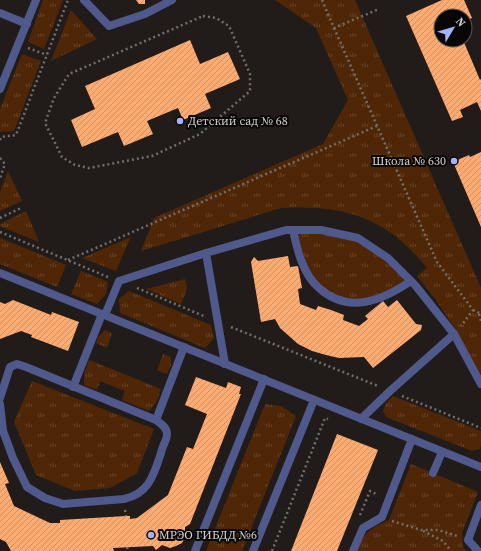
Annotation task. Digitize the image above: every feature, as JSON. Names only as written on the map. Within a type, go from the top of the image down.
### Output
[{"type":"lane","points":[[0,89],[36,0]]},
{"type":"lane","points":[[84,0],[109,26],[144,14],[172,0]]},
{"type":"lane","points":[[0,13],[27,24]]},
{"type":"lane","points":[[73,386],[119,281],[206,253],[286,230],[321,230],[358,238],[388,258],[411,281],[454,334],[481,384]]},
{"type":"lane","points":[[293,230],[298,252],[307,273],[318,288],[335,299],[356,303],[375,300],[394,292],[411,281]]},
{"type":"lane","points":[[206,253],[225,364]]},
{"type":"lane","points":[[0,273],[481,467]]},
{"type":"lane","points":[[361,419],[454,334]]},
{"type":"lane","points":[[156,420],[184,347]]},
{"type":"lane","points":[[0,398],[10,367],[17,364],[156,420],[163,425],[167,434],[153,478],[141,492],[124,499],[63,504],[45,498],[27,487],[13,458],[3,431],[0,404]]},
{"type":"lane","points":[[195,551],[264,379]]},
{"type":"lane","points":[[253,551],[314,400]]},
{"type":"lane","points":[[353,551],[363,528],[382,517],[412,440]]},
{"type":"lane","points":[[433,473],[442,452]]},
{"type":"lane","points":[[478,551],[468,540],[481,505]]},
{"type":"path","points":[[0,140],[2,137],[16,136],[68,0]]},
{"type":"path","points":[[322,0],[437,262],[473,310],[480,315],[481,320]]},
{"type":"path","points":[[334,28],[379,9]]},
{"type":"path","points":[[203,16],[216,18],[229,26],[250,74],[250,91],[200,134],[152,156],[89,168],[75,165],[62,157],[45,123],[54,98],[68,74],[203,16]]},
{"type":"path","points":[[18,44],[47,55]]},
{"type":"path","points":[[67,260],[377,126]]},
{"type":"path","points":[[0,158],[5,164],[0,178]]},
{"type":"path","points":[[0,218],[21,208]]},
{"type":"path","points":[[0,232],[481,428]]},
{"type":"path","points":[[454,334],[473,310]]},
{"type":"path","points":[[272,551],[325,418],[332,421]]},
{"type":"path","points":[[359,518],[370,491],[384,497]]},
{"type":"path","points":[[382,517],[421,530],[443,540],[451,551]]},
{"type":"path","points":[[421,530],[438,530],[468,540]]},
{"type":"green space","points":[[43,0],[63,0],[44,49],[28,42]]},
{"type":"green space","points":[[275,0],[355,0],[481,288],[481,375],[456,330],[436,300],[417,276],[427,268],[412,251],[396,237],[380,226],[363,218],[345,212],[325,209],[281,208],[141,251],[154,218],[323,144],[348,100],[316,28]]},
{"type":"green space","points":[[71,10],[97,39],[51,61]]},
{"type":"green space","points":[[22,54],[41,61],[14,131],[0,132],[0,109]]},
{"type":"green space","points":[[8,171],[22,201],[0,211],[0,193]]},
{"type":"green space","points":[[26,211],[39,242],[0,226],[0,224]]},
{"type":"green space","points":[[296,233],[321,234],[356,241],[385,260],[408,281],[393,291],[356,301],[337,297],[320,287],[309,271]]},
{"type":"green space","points":[[130,237],[116,271],[82,258]]},
{"type":"green space","points":[[0,238],[66,265],[57,287],[0,264]]},
{"type":"green space","points":[[81,271],[108,282],[106,294],[97,304],[71,294]]},
{"type":"green space","points":[[185,279],[187,289],[181,304],[146,289]]},
{"type":"green space","points":[[129,291],[211,325],[214,338],[205,348],[120,313],[119,299]]},
{"type":"green space","points":[[105,330],[112,333],[107,348],[96,343],[98,337]]},
{"type":"green space","points":[[163,354],[171,357],[171,365],[167,374],[157,370]]},
{"type":"green space","points":[[89,360],[161,389],[156,403],[149,411],[122,400],[125,391],[100,381],[97,390],[84,385],[84,374]]},
{"type":"green space","points":[[32,381],[154,429],[137,473],[110,488],[75,491],[36,475],[14,422]]},
{"type":"green space","points":[[393,396],[481,431],[481,446],[479,449],[472,451],[386,417],[383,411],[386,403]]},
{"type":"green space","points":[[265,404],[281,406],[296,416],[242,551],[206,551]]},
{"type":"green space","points":[[411,464],[478,492],[462,533],[463,547],[467,551],[358,551],[362,539],[369,531],[389,520]]},
{"type":"building","points":[[136,0],[145,0],[145,4],[139,4]]},
{"type":"building","points":[[442,0],[464,0],[468,8],[433,8],[433,48],[466,48],[480,80],[481,79],[481,111],[477,102],[460,110],[463,117],[452,121],[406,16]]},
{"type":"building","points":[[190,40],[200,64],[228,52],[240,79],[205,94],[211,108],[183,120],[178,108],[147,121],[153,134],[124,146],[118,132],[82,147],[71,120],[95,109],[85,86]]},
{"type":"building","points":[[481,152],[481,227],[453,162],[469,155],[470,157]]},
{"type":"building","points":[[288,256],[290,267],[298,266],[302,288],[298,289],[300,304],[316,310],[318,306],[331,310],[344,315],[343,320],[359,326],[368,319],[365,316],[383,301],[388,307],[397,300],[416,324],[422,325],[421,330],[373,368],[364,357],[339,358],[312,351],[298,344],[280,328],[275,319],[261,322],[251,262],[254,257],[258,261]]},
{"type":"building","points":[[13,300],[51,315],[52,312],[79,322],[68,351],[31,337],[32,335],[21,331],[0,339],[0,302],[5,304]]},
{"type":"building","points":[[196,377],[226,388],[228,382],[241,387],[239,394],[241,394],[190,524],[185,527],[185,537],[182,543],[170,548],[162,545],[156,550],[153,546],[113,548],[114,551],[11,551],[6,542],[0,539],[0,462],[9,483],[5,484],[14,506],[50,523],[60,523],[60,520],[126,516],[130,516],[130,519],[137,518],[168,495],[187,447],[193,449],[207,414],[185,405]]},
{"type":"building","points":[[337,434],[378,450],[337,551],[291,551]]},
{"type":"place","name":"Детский сад № 68","points":[[180,121]]},
{"type":"place","name":"Школа № 630","points":[[454,161]]},
{"type":"place","name":"МРЭО ГИБДД №6","points":[[151,535]]}]
